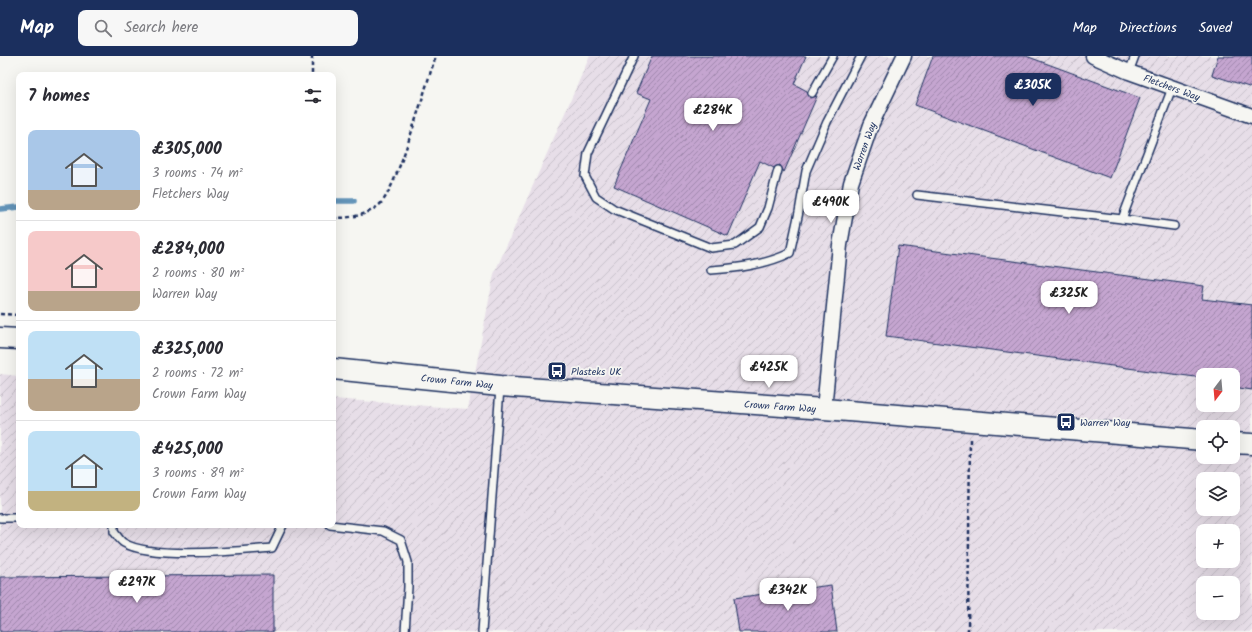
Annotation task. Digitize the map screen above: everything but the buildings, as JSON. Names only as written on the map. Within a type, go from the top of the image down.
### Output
[{"type":"street","name":"Warren Way","points":[[824,410],[840,244],[851,183],[871,125],[904,56]]},
{"type":"street","name":"Fletchers Way","points":[[1092,56],[1129,72],[1252,116]]},
{"type":"street","points":[[0,338],[16,339]]},
{"type":"street","name":"Crown Farm Way","points":[[336,369],[500,386],[1196,439]]},
{"type":"street","points":[[1240,443],[1252,444]]},
{"type":"lane","points":[[634,56],[588,153],[585,176],[596,197],[614,209],[711,248],[735,245],[760,227],[768,208],[778,170]]},
{"type":"lane","points":[[812,93],[833,56]]},
{"type":"lane","points":[[710,270],[741,268],[775,260],[790,254],[806,171],[827,122],[861,56]]},
{"type":"lane","points":[[1129,72],[1136,56]]},
{"type":"lane","points":[[1122,220],[1172,88]]},
{"type":"lane","points":[[917,195],[1174,226]]},
{"type":"lane","points":[[482,632],[500,386]]},
{"type":"lane","points":[[0,518],[16,518]]},
{"type":"lane","points":[[336,526],[383,530],[401,540],[408,562],[405,632]]},
{"type":"lane","points":[[114,528],[114,532],[124,543],[149,552],[230,552],[272,548],[282,528]]},
{"type":"path","points":[[312,56],[312,72]]},
{"type":"path","points":[[336,218],[364,215],[381,204],[393,182],[436,56]]},
{"type":"path","points":[[0,314],[16,315]]},
{"type":"path","points":[[968,632],[971,421]]},
{"type":"shaded area","points":[[590,56],[1252,56],[1252,632],[0,632],[0,374],[16,376],[16,528],[336,528],[336,399],[468,409],[494,274]]},
{"type":"waterway","points":[[336,201],[354,201]]},
{"type":"waterway","points":[[0,209],[16,207]]},
{"type":"place","name":"Plasteks UK","points":[[557,371]]},
{"type":"place","name":"Warren Way","points":[[1066,422]]}]
